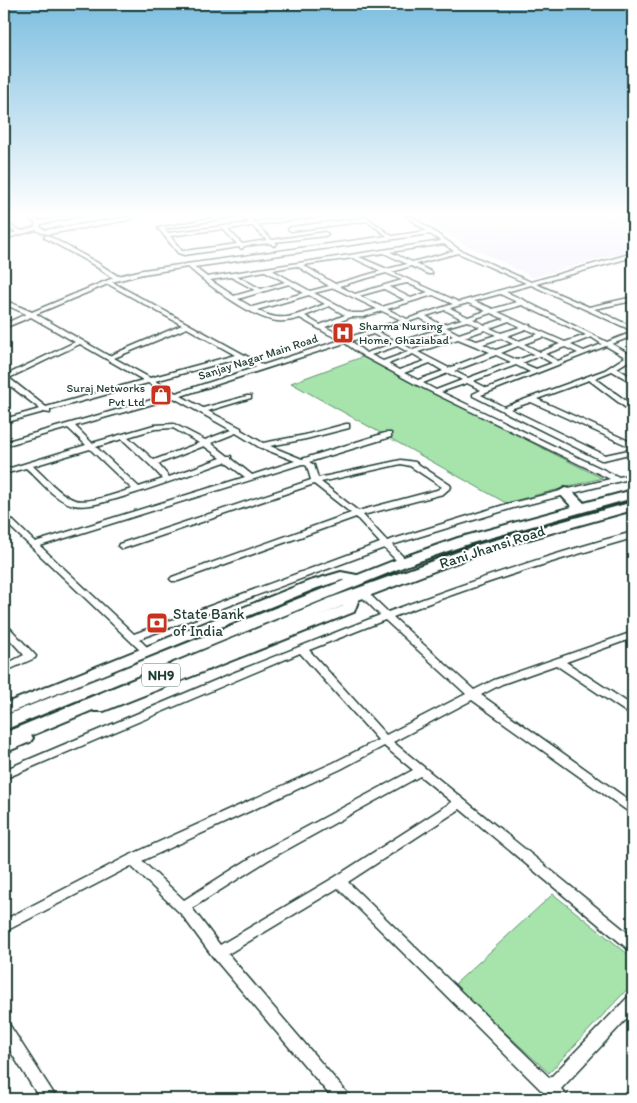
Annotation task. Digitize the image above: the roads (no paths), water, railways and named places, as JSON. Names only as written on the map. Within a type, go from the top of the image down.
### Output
[{"type":"highway","points":[[565,492],[581,508]]},
{"type":"highway","name":"Rani Jhansi Road","points":[[358,589],[403,562],[463,541],[633,494]]},
{"type":"highway","name":"Rani Jhansi Road","points":[[358,589],[482,548],[633,506]]},
{"type":"highway","name":"NH9","points":[[4,723],[314,604],[358,589]]},
{"type":"highway","name":"NH9","points":[[4,740],[314,604]]},
{"type":"main road","points":[[4,710],[146,651],[334,578],[345,576],[358,589],[349,609],[61,722],[4,747]]},
{"type":"street","points":[[100,266],[117,278]]},
{"type":"street","points":[[5,324],[33,315],[117,278],[143,272],[186,266]]},
{"type":"street","points":[[191,266],[204,279],[274,320],[300,315],[330,304]]},
{"type":"street","points":[[204,279],[281,266]]},
{"type":"street","points":[[301,266],[332,285],[356,295],[406,321]]},
{"type":"street","points":[[375,266],[458,304]]},
{"type":"street","points":[[253,309],[332,285],[405,266]]},
{"type":"street","points":[[414,266],[430,273]]},
{"type":"street","points":[[492,266],[633,329]]},
{"type":"street","name":"Sanjay Nagar Main Road","points":[[4,444],[177,395],[445,308],[590,266]]},
{"type":"street","points":[[265,269],[305,293],[350,315]]},
{"type":"street","points":[[232,275],[261,291]]},
{"type":"street","points":[[356,295],[406,281]]},
{"type":"street","points":[[108,282],[242,355],[262,368]]},
{"type":"street","points":[[234,298],[288,283]]},
{"type":"street","points":[[386,288],[409,300]]},
{"type":"street","points":[[320,327],[350,315],[363,315],[432,292]]},
{"type":"street","points":[[500,292],[591,335],[632,358]]},
{"type":"street","points":[[588,309],[633,299]]},
{"type":"street","points":[[469,301],[528,326],[584,354]]},
{"type":"street","points":[[4,302],[33,315],[205,410],[262,445],[310,465],[315,481],[358,514],[403,562]]},
{"type":"street","points":[[365,355],[524,302]]},
{"type":"street","points":[[445,308],[558,363]]},
{"type":"street","points":[[300,315],[347,341],[365,355],[417,383],[618,480]]},
{"type":"street","points":[[421,316],[458,336],[536,372]]},
{"type":"street","points":[[382,364],[510,319]]},
{"type":"street","points":[[109,358],[186,326]]},
{"type":"street","points":[[475,344],[528,326]]},
{"type":"street","points":[[374,332],[487,391]]},
{"type":"street","points":[[417,383],[544,334]]},
{"type":"street","points":[[633,334],[475,396],[604,458],[633,451]]},
{"type":"street","points":[[436,392],[537,353],[591,335]]},
{"type":"street","points":[[47,411],[4,378],[80,342]]},
{"type":"street","points":[[4,421],[47,411],[242,355]]},
{"type":"street","points":[[504,409],[590,377],[632,358]]},
{"type":"street","points":[[398,373],[430,361]]},
{"type":"street","points":[[612,368],[633,381]]},
{"type":"street","points":[[590,377],[633,408]]},
{"type":"street","points":[[205,410],[248,397]]},
{"type":"street","points":[[531,399],[633,446]]},
{"type":"street","points":[[4,472],[169,425],[207,444],[229,458],[250,476]]},
{"type":"street","points":[[70,426],[94,446],[138,489]]},
{"type":"street","points":[[262,445],[306,437],[346,426]]},
{"type":"street","points":[[153,462],[207,444],[238,430]]},
{"type":"street","points":[[33,545],[250,476],[304,462],[388,435]]},
{"type":"street","points":[[124,437],[153,462],[167,479]]},
{"type":"street","points":[[28,466],[74,503],[90,503],[229,458]]},
{"type":"street","points":[[122,546],[315,481],[401,462],[412,464],[448,487],[440,492],[358,514],[175,579]]},
{"type":"street","points":[[132,638],[386,544],[510,506],[633,476]]},
{"type":"street","points":[[4,517],[146,651]]},
{"type":"street","points":[[4,775],[303,650],[458,588],[633,535]]},
{"type":"street","points":[[358,589],[472,695],[633,809]]},
{"type":"street","points":[[4,626],[30,656],[4,669]]},
{"type":"street","points":[[4,926],[132,860],[337,766],[498,682],[633,635]]},
{"type":"street","points":[[303,650],[385,741],[633,944]]},
{"type":"street","points":[[556,661],[633,711]]},
{"type":"street","points":[[184,907],[264,856],[421,771]]},
{"type":"street","points":[[218,953],[339,881],[460,803]]},
{"type":"street","points":[[132,860],[184,907],[218,953],[343,1099]]},
{"type":"street","points":[[339,881],[556,1094],[633,1002]]},
{"type":"street","points":[[4,1029],[49,1099]]},
{"type":"place","name":"Sharma Nursing Home, Ghaziabad","points":[[343,333]]},
{"type":"place","name":"Suraj Networks Pvt Ltd","points":[[161,395]]},
{"type":"place","name":"State Bank of India","points":[[157,623]]}]
